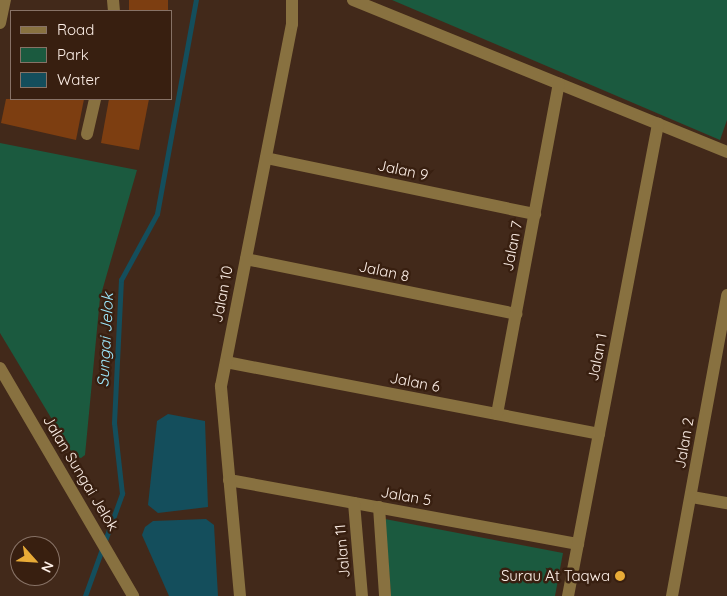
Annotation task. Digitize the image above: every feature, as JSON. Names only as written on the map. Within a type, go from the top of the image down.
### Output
[{"type":"street","points":[[0,23],[5,0]]},
{"type":"street","name":"Jalan 10","points":[[240,596],[221,386],[292,24],[292,0]]},
{"type":"street","points":[[352,0],[727,152]]},
{"type":"street","name":"Jalan 7","points":[[497,414],[559,84]]},
{"type":"street","points":[[87,134],[95,100]]},
{"type":"street","name":"Jalan 1","points":[[568,596],[658,124]]},
{"type":"street","name":"Jalan 9","points":[[266,158],[534,214]]},
{"type":"street","name":"Jalan 8","points":[[246,259],[516,314]]},
{"type":"street","name":"Jalan 2","points":[[672,596],[692,498],[727,295]]},
{"type":"street","name":"Jalan 6","points":[[226,362],[599,434]]},
{"type":"street","name":"Jalan Sungai Jelok","points":[[0,368],[133,596]]},
{"type":"street","name":"Jalan 5","points":[[229,480],[578,544]]},
{"type":"street","points":[[692,498],[727,503]]},
{"type":"street","name":"Jalan 11","points":[[354,503],[362,596]]},
{"type":"street","points":[[379,508],[385,596]]},
{"type":"green space","points":[[392,0],[727,0],[727,120],[720,140]]},
{"type":"green space","points":[[0,143],[137,170],[100,298],[85,455],[81,458],[74,456],[0,333]]},
{"type":"green space","points":[[385,519],[563,553],[555,596],[391,596]]},
{"type":"water","points":[[168,414],[205,421],[208,507],[158,513],[148,505],[157,421]]},
{"type":"water","points":[[206,519],[214,525],[218,596],[169,596],[142,535],[145,527],[153,521]]},
{"type":"building","points":[[129,0],[168,0],[168,10],[129,10]]},
{"type":"building","points":[[6,99],[84,100],[76,140],[1,123]]},
{"type":"building","points":[[109,100],[149,100],[139,150],[101,143]]},
{"type":"waterway","name":"Sungai Jelok","points":[[85,596],[122,494],[114,423],[121,280],[157,214],[196,0]]},
{"type":"place","name":"Surau At Taqwa","points":[[620,576]]}]
